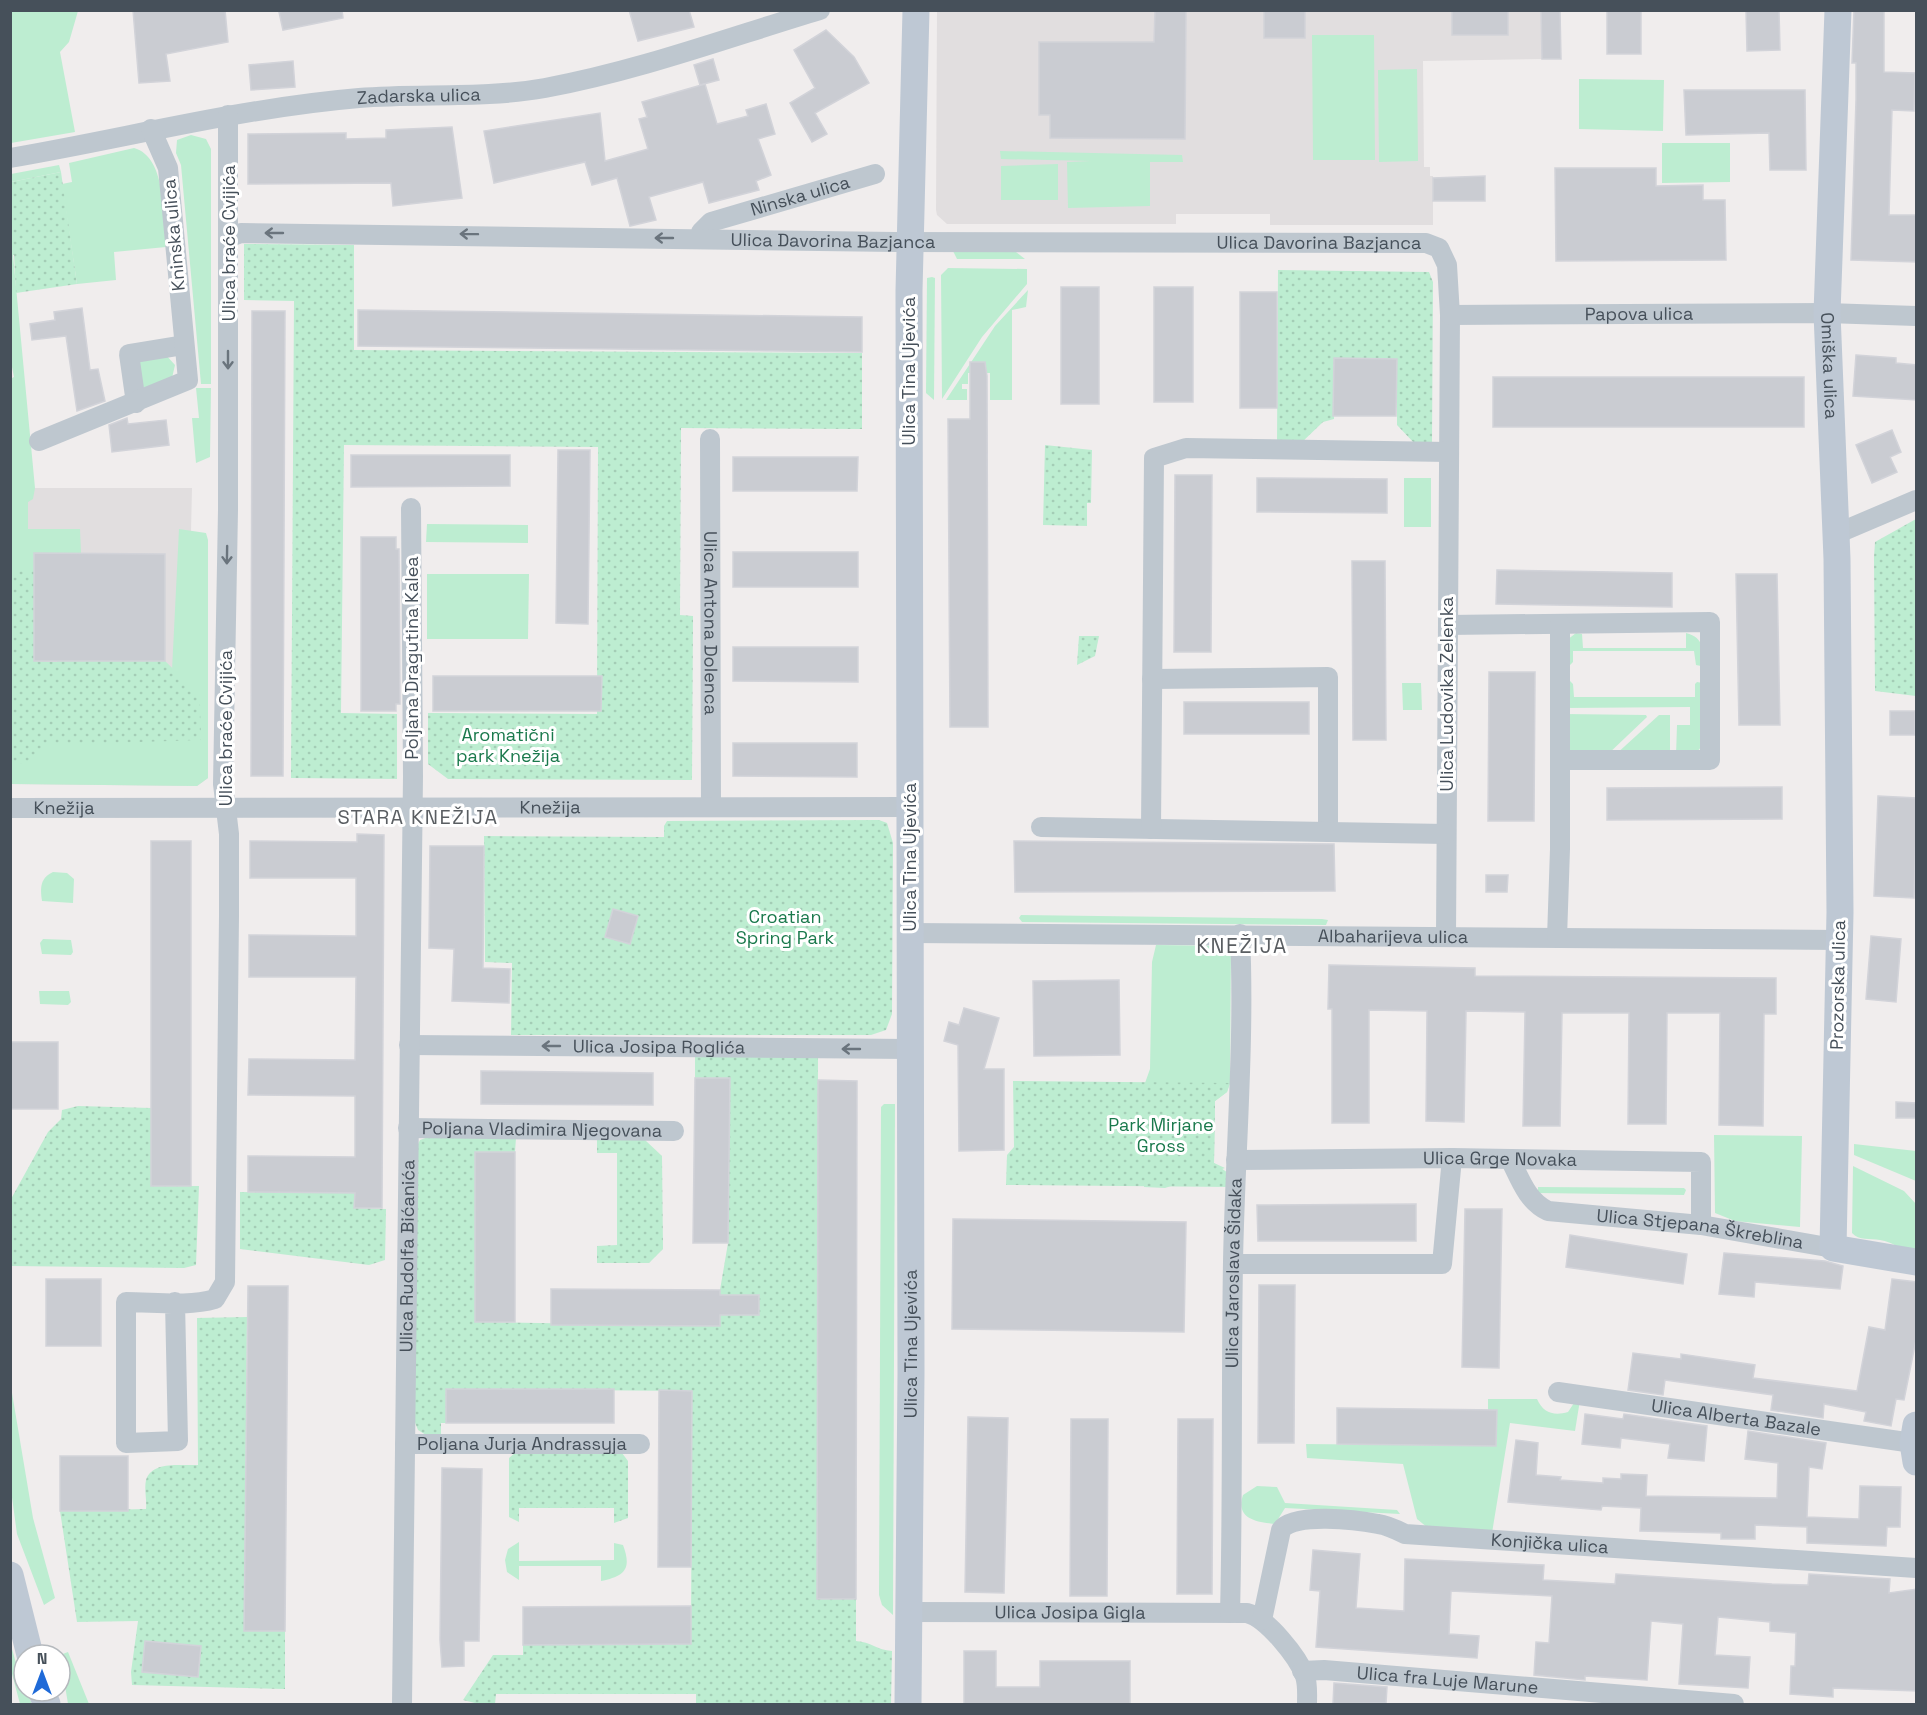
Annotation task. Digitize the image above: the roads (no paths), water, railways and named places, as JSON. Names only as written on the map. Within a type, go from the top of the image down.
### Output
[{"type":"street","name":"Zadarska ulica","points":[[10,158],[228,115],[359,98],[510,93],[546,88],[631,67],[820,10]]},
{"type":"street","name":"Ulica Tina Ujevića","points":[[908,1704],[910,1612],[909,291],[916,10]]},
{"type":"street","name":"Omiška ulica","points":[[1838,10],[1827,313],[1836,534],[1838,722]]},
{"type":"street","name":"Ulica braće Cvijića","points":[[175,1302],[178,1442],[126,1443],[126,1302],[175,1302],[205,1302],[215,1299],[225,1282],[229,834],[223,784],[228,115]]},
{"type":"street","name":"Kninska ulica","points":[[39,441],[188,380],[168,168],[151,129]]},
{"type":"street","name":"Ninska ulica","points":[[701,237],[701,232],[711,222],[874,174]]},
{"type":"street","name":"Ulica Davorina Bazjanca","points":[[228,238],[241,233],[911,241],[1426,243],[1439,248]]},
{"type":"street","name":"Ulica Ludovika Zelenka","points":[[1439,248],[1448,265],[1450,315],[1446,936]]},
{"type":"street","name":"Papova ulica","points":[[1450,315],[1827,313]]},
{"type":"street","points":[[1827,313],[1917,316]]},
{"type":"street","points":[[136,403],[129,354],[184,345]]},
{"type":"street","name":"Ulica Antona Dolenca","points":[[710,439],[711,807]]},
{"type":"street","points":[[1151,829],[1154,458],[1186,447],[1449,452]]},
{"type":"street","points":[[1836,534],[1917,500]]},
{"type":"street","name":"Poljana Dragutina Kalea","points":[[411,508],[411,807]]},
{"type":"street","points":[[1448,626],[1710,622],[1710,760],[1560,760]]},
{"type":"street","points":[[1557,938],[1560,624]]},
{"type":"street","points":[[1152,679],[1328,677],[1328,832]]},
{"type":"street","name":"Prozorska ulica","points":[[1833,1248],[1839,940],[1838,722]]},
{"type":"street","name":"Ulica Rudolfa Bićanića","points":[[402,1704],[411,807]]},
{"type":"street","name":"Knežija","points":[[10,808],[910,807]]},
{"type":"street","points":[[1041,827],[1446,834]]},
{"type":"street","name":"Albaharijeva ulica","points":[[910,933],[1839,940]]},
{"type":"street","name":"Ulica Jaroslava Šidaka","points":[[1230,1613],[1234,1482],[1233,1264],[1241,1076],[1240,934]]},
{"type":"street","name":"Ulica Josipa Roglića","points":[[409,1045],[909,1049]]},
{"type":"street","name":"Poljana Vladimira Njegovana","points":[[408,1128],[674,1131]]},
{"type":"street","points":[[1233,1264],[1442,1264],[1452,1158]]},
{"type":"street","name":"Ulica Grge Novaka","points":[[1236,1160],[1452,1158],[1701,1162],[1701,1225]]},
{"type":"street","name":"Ulica Stjepana Škreblina","points":[[1509,1159],[1529,1196],[1537,1206],[1548,1211],[1701,1225],[1917,1262]]},
{"type":"street","name":"Ulica Alberta Bazale","points":[[1558,1392],[1915,1443]]},
{"type":"street","name":"Poljana Jurja Andrassyja","points":[[405,1444],[640,1444]]},
{"type":"street","name":"Konjička ulica","points":[[1262,1620],[1281,1530],[1284,1525],[1298,1520],[1380,1524],[1405,1533],[1417,1534],[1917,1568]]},
{"type":"street","points":[[10,1575],[27,1643]]},
{"type":"street","name":"Ulica Josipa Gigla","points":[[910,1612],[1247,1613],[1262,1620]]},
{"type":"street","points":[[1262,1620],[1302,1671],[1307,1685],[1307,1704]]},
{"type":"street","name":"Ulica fra Luje Marune","points":[[1302,1671],[1324,1670],[1734,1704]]},
{"type":"district","name":"STARA KNEŽIJA","points":[[418,817]]},
{"type":"district","name":"KNEŽIJA","points":[[1242,946]]},
{"type":"park label","name":"Aromatični park Knežija","points":[[508,745]]},
{"type":"park label","name":"Croatian Spring Park","points":[[785,927]]},
{"type":"park label","name":"Park Mirjane Gross","points":[[1161,1135]]}]
